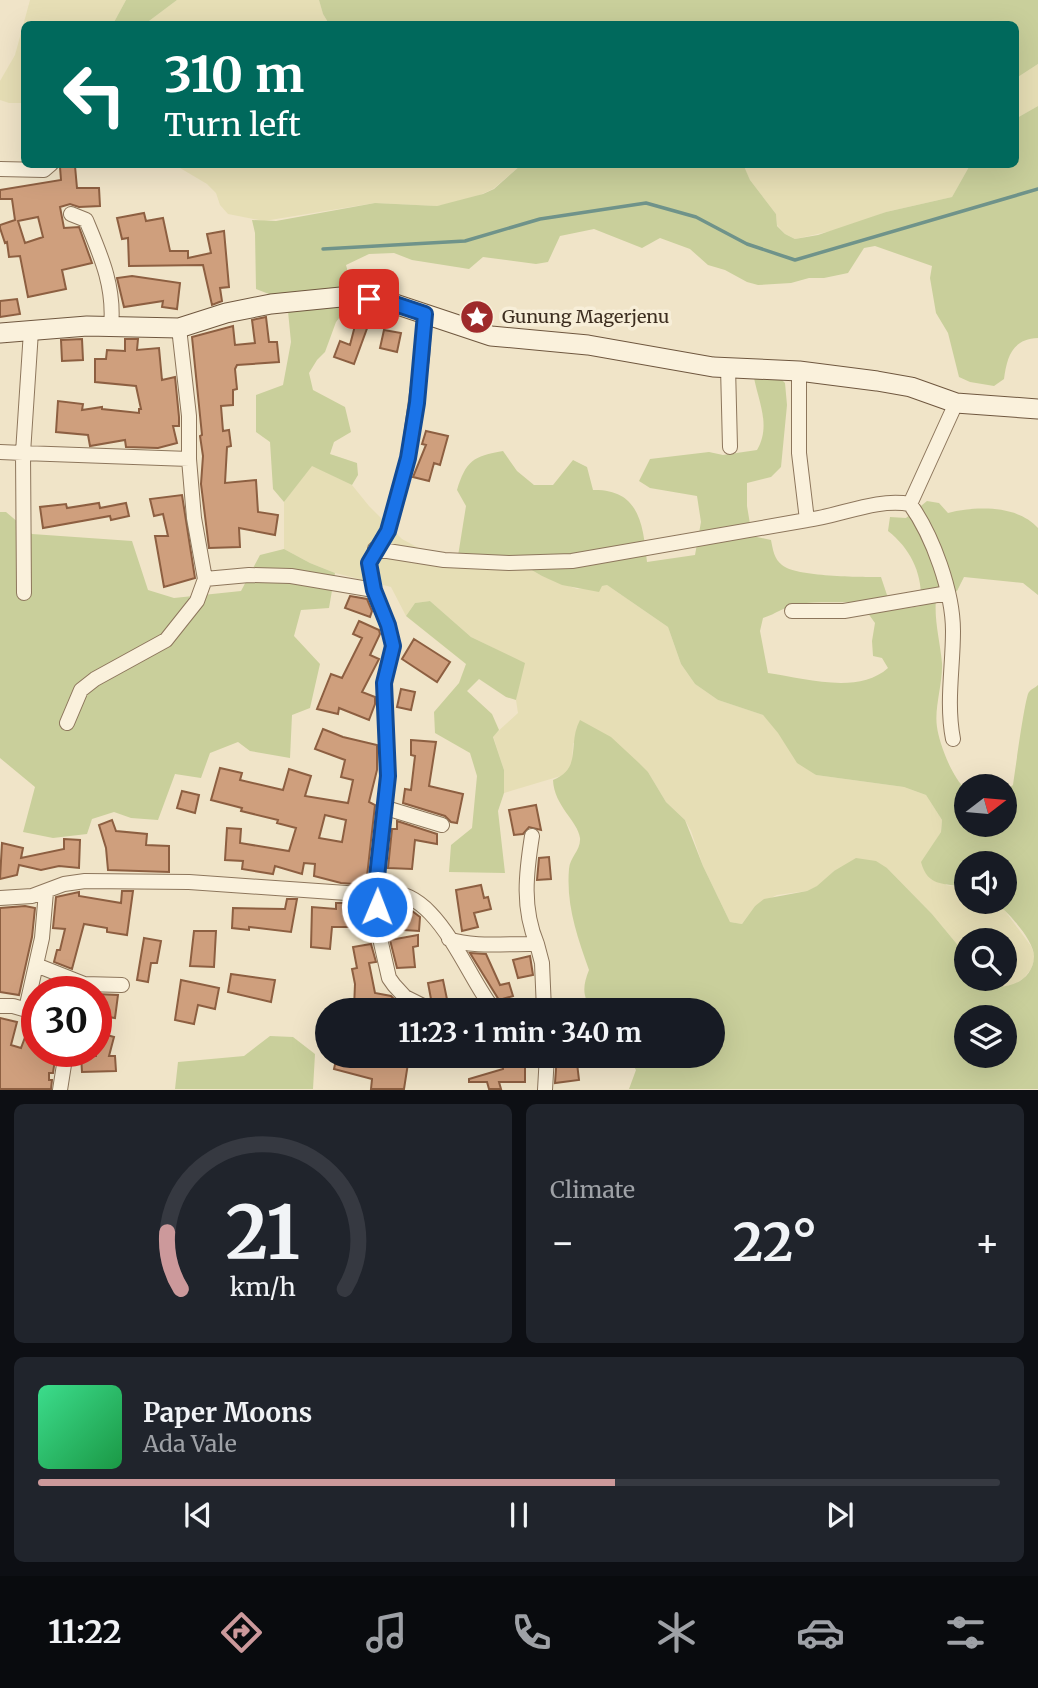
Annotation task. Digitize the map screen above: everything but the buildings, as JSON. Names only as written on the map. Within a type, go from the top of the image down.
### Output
[{"type":"main road","points":[[0,333],[111,327],[180,328],[226,313],[310,298],[351,296],[386,301],[491,337],[588,345],[672,361],[799,371],[911,387],[956,403],[1038,409]]},
{"type":"street","points":[[0,169],[46,168]]},
{"type":"street","points":[[71,214],[86,220],[104,261],[110,282],[111,327]]},
{"type":"street","points":[[410,998],[399,992],[389,978],[379,934],[375,895],[386,808],[388,757],[383,705],[384,683],[393,646],[374,590],[369,563],[388,531],[408,458],[425,314]]},
{"type":"street","points":[[67,723],[80,690],[166,640],[197,601],[205,579],[194,518],[189,459],[189,416],[180,328]]},
{"type":"street","points":[[24,593],[23,453],[31,331]]},
{"type":"street","points":[[728,367],[730,447]]},
{"type":"street","points":[[799,371],[799,453],[807,520]]},
{"type":"street","points":[[910,503],[956,403]]},
{"type":"street","points":[[0,452],[189,459]]},
{"type":"street","points":[[376,549],[444,560],[509,563],[572,561],[822,519],[871,506],[910,503]]},
{"type":"street","points":[[910,503],[935,554],[948,593],[953,628],[948,715],[953,739]]},
{"type":"street","points":[[205,579],[249,575],[291,576],[374,590]]},
{"type":"street","points":[[792,611],[844,611],[948,593]]},
{"type":"street","points":[[386,808],[442,825]]},
{"type":"street","points":[[532,836],[527,869],[526,907],[529,926],[542,963],[543,998]]},
{"type":"street","points":[[0,898],[32,896],[74,882],[151,881],[375,895],[395,893],[415,899],[429,912],[486,998]]},
{"type":"street","points":[[35,976],[42,938],[46,892]]},
{"type":"street","points":[[449,939],[477,944],[537,944]]},
{"type":"street","points":[[36,965],[84,984],[122,985]]},
{"type":"street","points":[[0,1006],[21,1008]]},
{"type":"street","points":[[60,1090],[64,1067]]},
{"type":"street","points":[[545,1090],[546,1068]]},
{"type":"shaded area","points":[[30,0],[126,0],[115,21],[24,21]]},
{"type":"shaded area","points":[[177,0],[319,0],[327,21],[149,21]]},
{"type":"shaded area","points":[[21,33],[21,103],[9,103],[0,100],[0,81],[15,55]]},
{"type":"shaded area","points":[[1038,64],[1038,106],[1019,117],[1019,76]]},
{"type":"shaded area","points":[[180,168],[518,168],[493,189],[471,199],[437,206],[375,203],[264,221],[228,214],[220,205],[216,193],[207,184]]},
{"type":"shaded area","points":[[744,168],[968,168],[952,197],[886,212],[845,228],[795,239],[785,234],[777,225],[776,214],[750,180]]},
{"type":"shaded area","points":[[312,465],[352,485],[402,539],[426,552],[509,557],[542,576],[577,589],[607,585],[668,627],[681,664],[695,684],[718,700],[763,715],[816,775],[904,787],[926,795],[942,820],[941,832],[935,842],[946,885],[954,886],[954,914],[1007,914],[1031,946],[1035,957],[1031,969],[1017,983],[1017,928],[954,928],[954,941],[887,868],[834,871],[818,886],[807,891],[777,895],[755,906],[742,924],[730,922],[685,820],[666,802],[648,772],[573,743],[572,766],[564,775],[504,793],[504,770],[493,736],[518,713],[516,700],[519,686],[493,648],[471,637],[430,601],[415,603],[406,616],[391,587],[335,573],[284,549],[284,502]]},
{"type":"green space","points":[[126,0],[177,0],[149,21],[115,21]]},
{"type":"green space","points":[[319,0],[1038,0],[1038,64],[1019,76],[1019,21],[327,21]]},
{"type":"green space","points":[[1038,106],[1038,338],[1022,342],[1012,351],[1004,379],[994,386],[970,382],[959,377],[948,333],[936,313],[930,278],[932,266],[875,246],[864,248],[848,273],[791,283],[758,285],[708,265],[690,249],[660,238],[642,248],[594,229],[560,236],[548,262],[536,264],[483,257],[469,269],[412,260],[394,253],[369,254],[346,265],[353,291],[350,304],[336,322],[325,352],[309,373],[313,390],[345,407],[351,432],[334,442],[330,454],[357,463],[358,475],[352,485],[312,466],[284,502],[273,489],[270,442],[256,432],[256,395],[283,385],[291,342],[287,301],[256,289],[255,233],[252,220],[276,221],[375,203],[437,206],[494,189],[518,168],[745,168],[750,180],[776,214],[777,226],[795,239],[818,235],[886,212],[952,197],[968,168],[1019,168],[1019,117]]},
{"type":"green space","points":[[776,374],[785,383],[787,405],[781,467],[771,477],[747,483],[747,506],[752,536],[771,540],[777,560],[789,569],[829,576],[881,577],[887,595],[900,609],[921,606],[918,574],[904,546],[888,531],[890,517],[906,518],[927,501],[939,503],[948,513],[971,509],[1008,511],[1030,520],[1038,528],[1038,595],[1023,583],[964,577],[957,591],[936,599],[936,623],[942,663],[937,727],[947,761],[954,774],[954,837],[1017,837],[1017,774],[1015,774],[1027,697],[1038,685],[1038,1089],[629,1089],[635,1068],[725,1068],[725,998],[586,998],[585,986],[589,970],[573,920],[569,895],[570,865],[580,838],[575,825],[557,798],[553,780],[568,769],[580,720],[611,737],[639,763],[648,772],[666,802],[685,820],[730,922],[742,924],[755,906],[764,899],[807,891],[817,886],[834,871],[856,858],[876,861],[887,868],[954,941],[954,991],[1017,991],[1017,983],[1033,965],[1030,943],[1008,914],[1017,914],[1017,851],[954,851],[954,885],[933,880],[921,862],[941,832],[942,820],[926,795],[904,787],[816,775],[797,763],[763,715],[718,700],[695,684],[681,664],[668,627],[607,585],[602,586],[599,592],[562,585],[509,557],[458,556],[466,506],[457,490],[460,480],[472,462],[484,455],[503,451],[517,471],[534,485],[553,485],[573,460],[587,467],[593,490],[609,491],[621,496],[636,512],[641,523],[647,562],[695,555],[701,522],[697,496],[650,488],[639,481],[650,459],[709,452],[723,455],[757,450],[764,423],[754,378]],"holes":[[[860,602],[875,623],[873,656],[882,658],[888,668],[876,676],[846,683],[768,673],[760,631],[763,618],[799,604]]]},
{"type":"green space","points":[[0,512],[6,512],[32,534],[132,541],[148,590],[174,598],[241,591],[260,555],[284,549],[335,573],[329,608],[301,610],[294,636],[320,664],[310,708],[292,715],[290,758],[250,751],[238,742],[210,753],[201,778],[175,774],[158,820],[131,818],[114,812],[92,819],[87,834],[53,838],[23,832],[35,787],[0,758]]},
{"type":"green space","points":[[430,601],[471,637],[525,663],[516,700],[506,697],[479,679],[467,691],[492,714],[499,730],[493,737],[504,770],[504,793],[498,811],[505,873],[449,872],[451,845],[472,828],[477,776],[470,753],[435,733],[434,712],[459,683],[466,664],[406,616],[415,603]]},
{"type":"green space","points":[[270,1036],[293,1037],[315,1054],[313,1089],[175,1089],[178,1062],[244,1056]]},
{"type":"waterway","points":[[323,249],[465,241],[540,219],[646,203],[696,217],[747,244],[795,260],[1038,189]]},
{"type":"place","name":"Gunung Magerjenu","points":[[477,317]]},
{"type":"route","points":[[369,299],[386,301],[425,314],[417,403],[408,458],[388,531],[369,563],[374,590],[393,646],[384,683],[388,776],[375,895],[377,907]]}]
